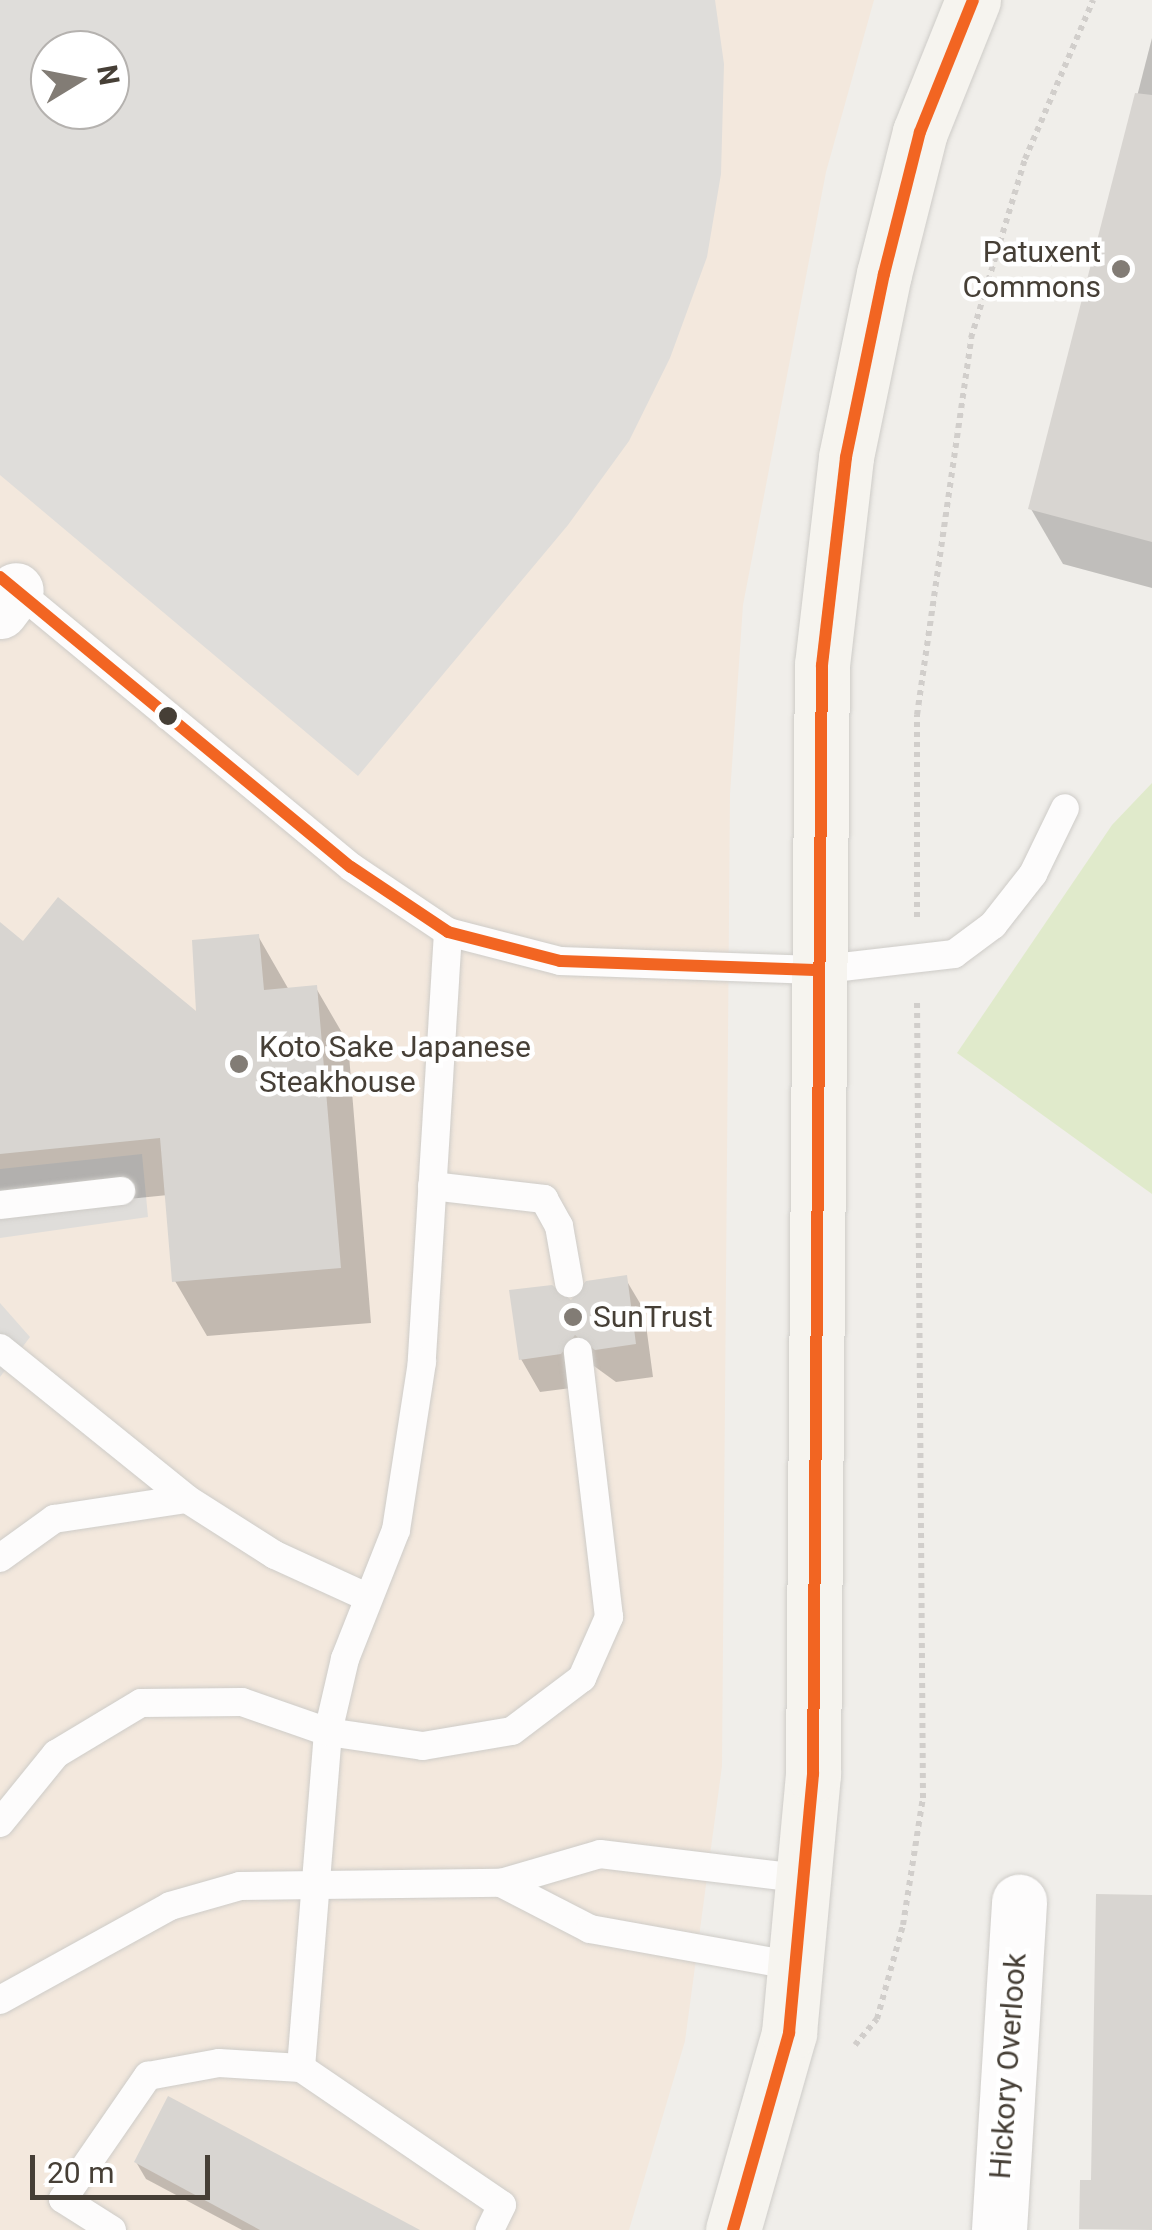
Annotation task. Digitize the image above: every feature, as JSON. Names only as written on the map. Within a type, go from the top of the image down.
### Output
[{"type":"street","points":[[733,2230],[767,2128],[796,1966],[806,1880],[818,1484],[816,970],[822,665],[846,458],[920,132],[970,3]]},
{"type":"street","name":"Hickory Overlook","points":[[999,2230],[1019,1902]]},
{"type":"lane","points":[[5,593],[351,867],[448,932],[560,962],[816,970],[954,954],[993,925],[1033,874],[1064,808]]},
{"type":"lane","points":[[301,2068],[328,1732],[368,1598],[396,1530],[410,1452],[448,932]]},
{"type":"lane","points":[[432,1186],[544,1199],[560,1226],[568,1283]]},
{"type":"lane","points":[[0,1205],[121,1191]]},
{"type":"lane","points":[[0,1348],[187,1499],[368,1598]]},
{"type":"lane","points":[[0,1823],[56,1754],[142,1702],[242,1702],[328,1732],[423,1746],[472,1742],[512,1731],[582,1678],[609,1617],[578,1352]]},
{"type":"lane","points":[[0,1558],[54,1519],[187,1499]]},
{"type":"lane","points":[[0,2000],[170,1906],[240,1886],[316,1879],[500,1883],[600,1854],[806,1880]]},
{"type":"lane","points":[[500,1883],[590,1929],[796,1966]]},
{"type":"lane","points":[[112,2230],[63,2199],[148,2076],[219,2063],[301,2068],[502,2205],[490,2230]]},
{"type":"path","points":[[917,933],[917,715],[971,338],[1025,159],[1092,0]]},
{"type":"path","points":[[856,2045],[877,2019],[903,1925],[923,1798],[917,992]]},
{"type":"shaded area","points":[[0,0],[874,0],[826,172],[743,605],[730,794],[722,1766],[685,2041],[629,2230],[0,2230]]},
{"type":"shaded area","points":[[0,0],[715,0],[724,64],[721,174],[707,257],[670,358],[629,441],[568,525],[358,776],[0,475]]},
{"type":"shaded area","points":[[142,1154],[148,1217],[0,1238],[0,1169]]},
{"type":"shaded area","points":[[0,1303],[30,1337],[0,1377]]},
{"type":"green space","points":[[1152,783],[1152,1194],[957,1053],[1112,825]]},
{"type":"building","name":"Patuxent Commons","points":[[1135,93],[1152,95],[1152,542],[1028,509]]},
{"type":"building","name":"Koto Sake Japanese Steakhouse","points":[[58,897],[196,1011],[192,940],[259,934],[264,990],[317,985],[341,1268],[172,1282],[160,1138],[0,1154],[0,922],[23,941]]},
{"type":"building","name":"SunTrust","points":[[627,1275],[636,1344],[595,1350],[575,1335],[561,1354],[519,1360],[509,1290],[552,1285],[571,1300],[586,1281]]},
{"type":"building","points":[[1096,1894],[1152,1895],[1152,2230],[1079,2229],[1080,2180],[1091,2180]]},
{"type":"building","points":[[168,2096],[420,2230],[260,2230],[134,2162]]},
{"type":"transit line","points":[[733,2230],[789,2033],[813,1774],[822,665],[846,457],[884,274],[920,132],[973,0]]},
{"type":"transit line","points":[[0,577],[351,867],[448,932],[560,961],[816,970]]},
{"type":"place","name":"Patuxent Commons","points":[[1121,269]]},
{"type":"place","name":"Koto Sake Japanese Steakhouse","points":[[239,1064]]},
{"type":"place","name":"SunTrust","points":[[573,1317]]}]
